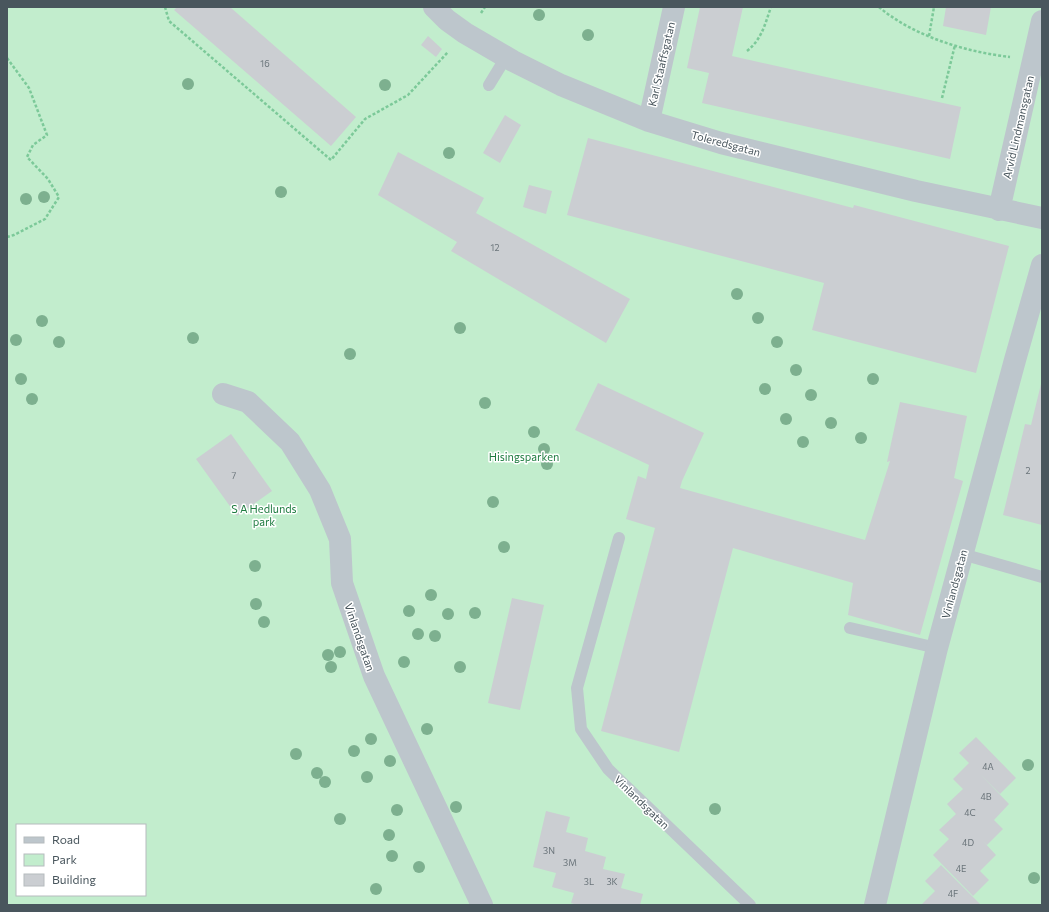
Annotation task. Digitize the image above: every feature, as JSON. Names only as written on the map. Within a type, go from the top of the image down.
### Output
[{"type":"street","name":"Toleredsgatan","points":[[434,7],[446,20],[506,57],[561,85],[648,121],[721,143],[999,210],[1042,218]]},
{"type":"street","name":"Karl Staaffsgatan","points":[[648,121],[674,7]]},
{"type":"street","name":"Arvid Lindmansgatan","points":[[999,210],[1031,55],[1042,21]]},
{"type":"street","name":"Vinlandsgatan","points":[[875,905],[937,648],[1042,265]]},
{"type":"street","name":"Vinlandsgatan","points":[[223,394],[248,402],[290,442],[320,490],[340,539],[342,583],[374,676],[482,905]]},
{"type":"lane","points":[[489,85],[506,57]]},
{"type":"lane","name":"Vinlandsgatan","points":[[619,538],[577,688],[581,729],[608,769],[750,905]]},
{"type":"lane","points":[[962,554],[1042,576]]},
{"type":"lane","points":[[850,628],[937,648]]},
{"type":"path","points":[[165,7],[169,21],[331,160],[365,119],[408,95],[465,33]]},
{"type":"path","points":[[747,51],[756,44],[772,7]]},
{"type":"path","points":[[879,7],[911,28],[955,45],[993,55],[1031,55]]},
{"type":"path","points":[[929,36],[934,7]]},
{"type":"path","points":[[942,98],[955,45]]},
{"type":"path","points":[[7,58],[30,88],[47,135],[33,145],[27,157],[48,179],[58,197],[45,219],[7,237]]},
{"type":"green space","name":"Hisingsparken","points":[[7,7],[1042,7],[1042,905],[7,905]]},
{"type":"building","points":[[177,7],[230,7],[356,117],[331,146],[174,10]]},
{"type":"building","points":[[700,7],[743,7],[732,56],[961,107],[950,159],[702,103],[709,73],[687,68]]},
{"type":"building","points":[[946,7],[991,7],[986,35],[943,26]]},
{"type":"building","points":[[428,36],[442,49],[436,57],[421,45]]},
{"type":"building","points":[[505,115],[521,125],[500,163],[483,153]]},
{"type":"building","points":[[588,138],[853,208],[854,205],[1009,246],[976,373],[812,330],[824,283],[567,215]]},
{"type":"building","points":[[398,152],[484,198],[476,213],[630,299],[606,343],[451,251],[457,242],[378,195]]},
{"type":"building","points":[[529,185],[552,191],[546,214],[523,207]]},
{"type":"building","points":[[598,383],[704,433],[680,488],[865,540],[890,461],[887,462],[900,402],[967,416],[954,478],[963,481],[920,635],[848,615],[853,583],[733,548],[679,752],[601,731],[655,528],[626,519],[638,476],[646,479],[649,465],[575,430]]},
{"type":"building","points":[[1041,384],[1042,525],[1003,515],[1025,424],[1031,425]]},
{"type":"building","points":[[231,434],[272,491],[237,516],[196,459]]},
{"type":"building","points":[[512,598],[544,605],[520,710],[488,703]]},
{"type":"building","points":[[976,737],[1016,778],[1000,794],[980,774],[1009,804],[994,820],[1003,829],[987,845],[982,840],[996,855],[980,871],[989,880],[973,896],[933,855],[949,839],[939,830],[956,814],[947,804],[963,789],[953,779],[969,763],[959,753]]},
{"type":"building","points":[[546,811],[570,817],[566,832],[588,838],[585,851],[606,857],[603,869],[625,874],[621,888],[643,894],[640,905],[577,905],[571,903],[574,893],[552,887],[556,873],[533,867]]},
{"type":"building","points":[[941,865],[981,905],[921,905],[935,891],[925,881]]},
{"type":"park label","name":"S A Hedlunds park","points":[[264,514]]}]
